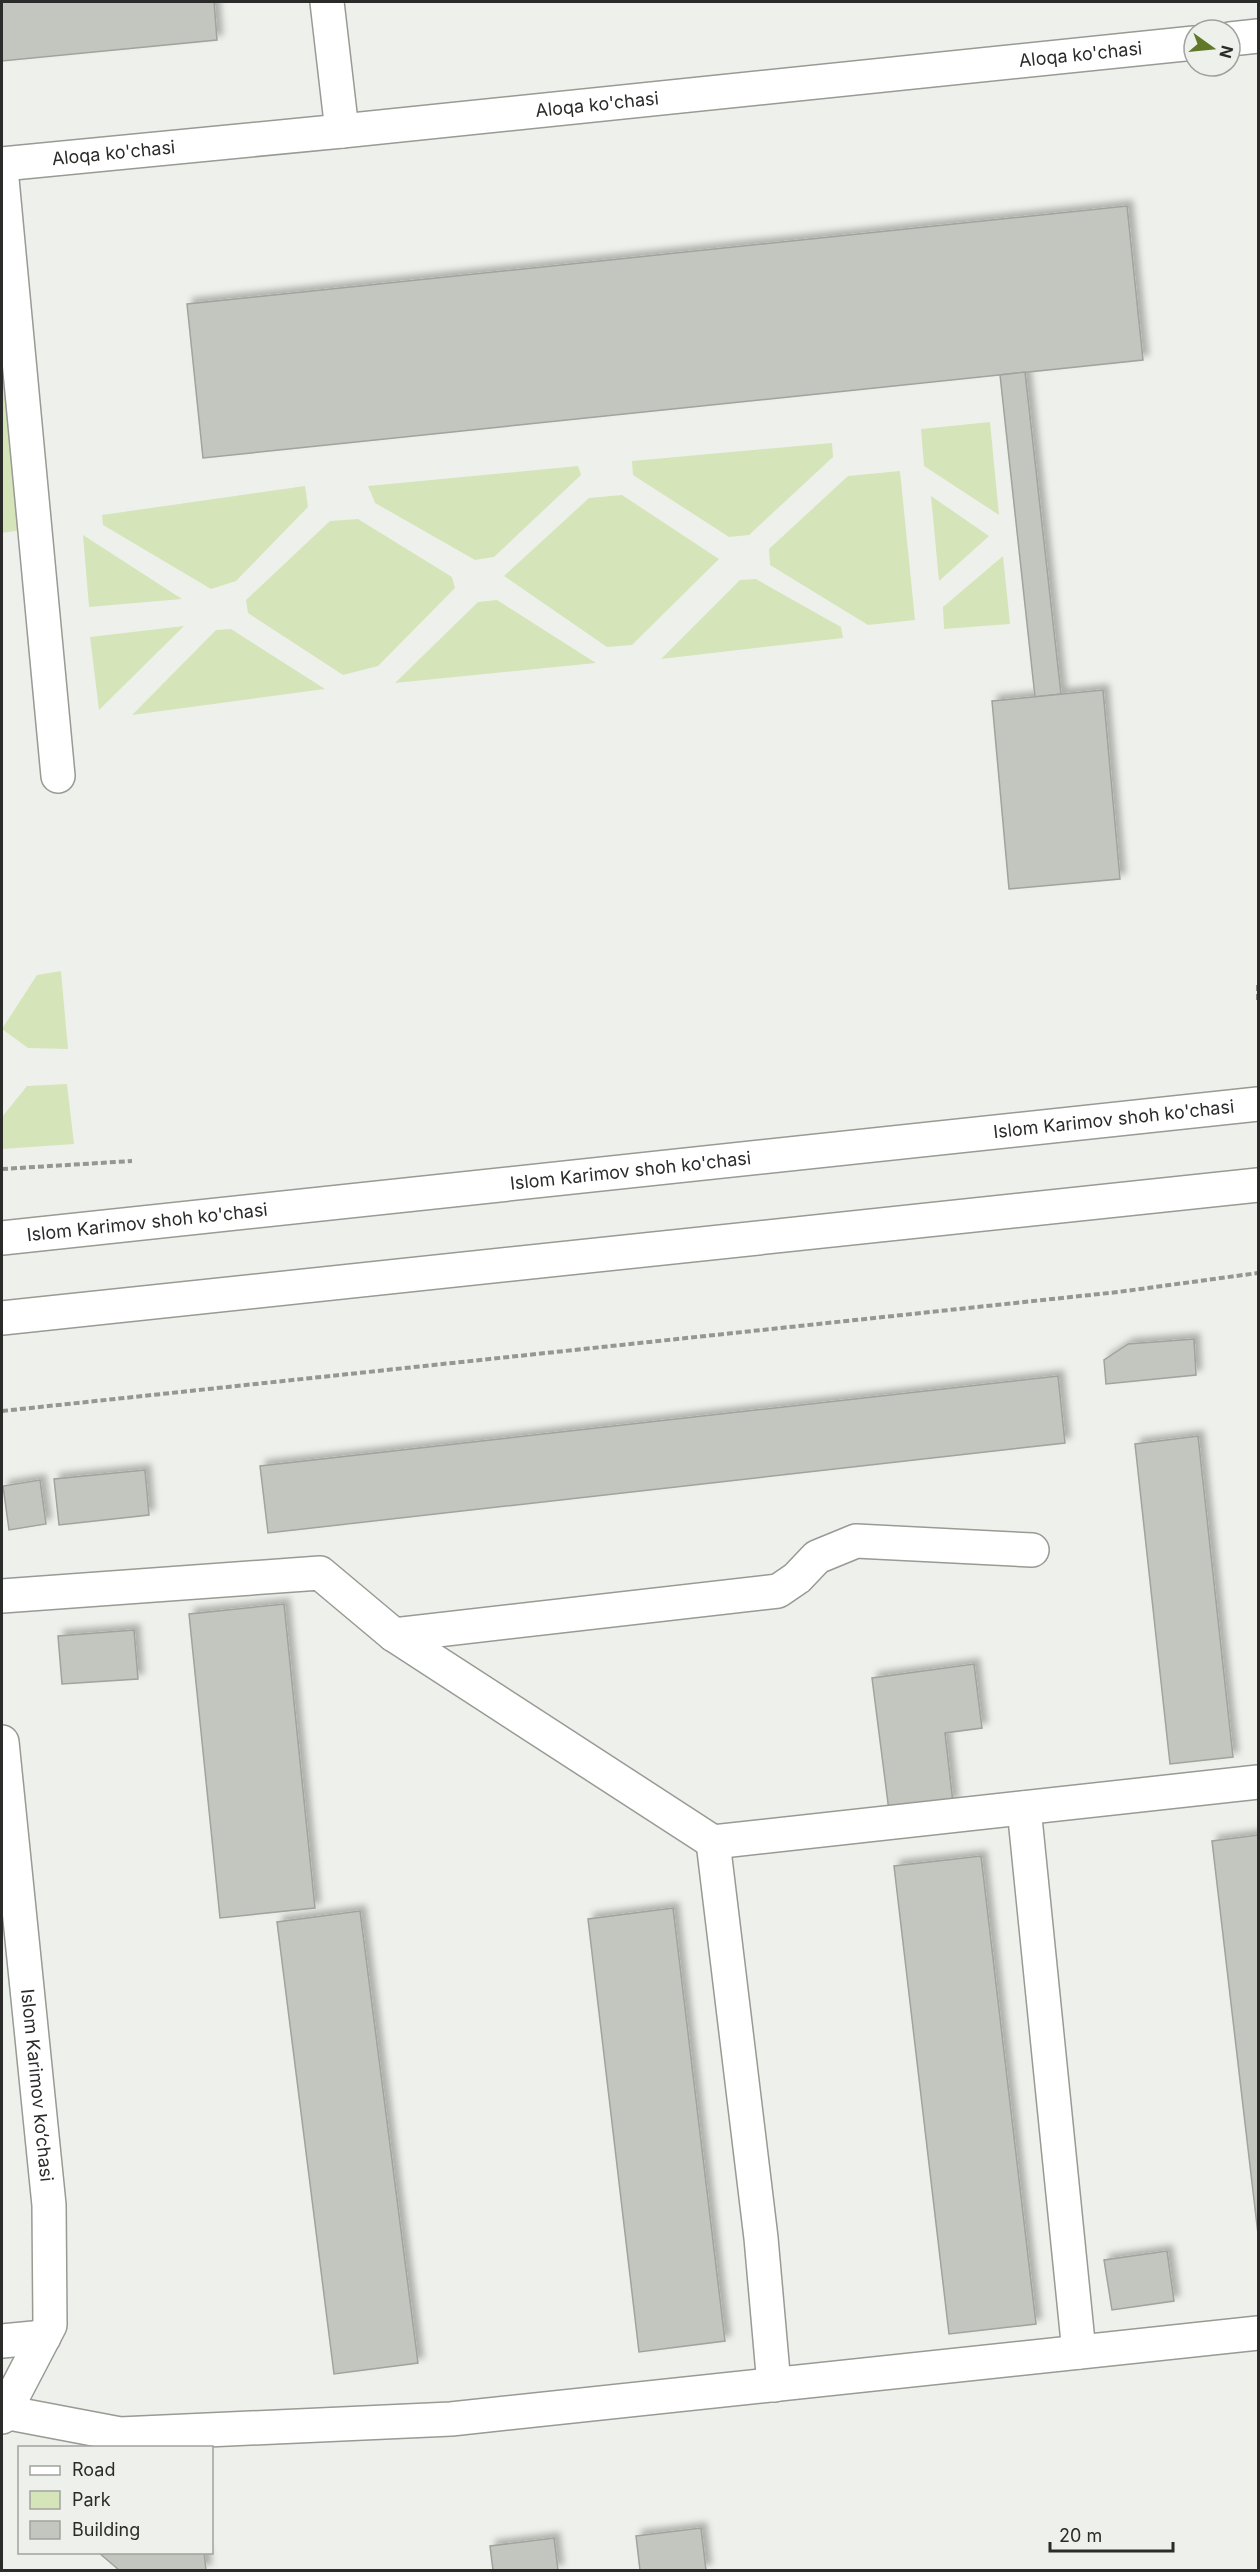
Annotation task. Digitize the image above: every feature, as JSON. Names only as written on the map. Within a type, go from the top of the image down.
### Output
[{"type":"street","points":[[327,2],[342,131]]},
{"type":"street","points":[[1242,38],[1258,36]]},
{"type":"street","name":"Aloqa ko'chasi","points":[[2,164],[1182,44]]},
{"type":"street","points":[[2,179],[58,776]]},
{"type":"street","name":"Islom Karimov shoh ko'chasi","points":[[2,1238],[1258,1104]]},
{"type":"street","points":[[2,1318],[1258,1185]]},
{"type":"street","points":[[394,1635],[778,1592],[797,1578],[817,1557],[856,1541],[1032,1550]]},
{"type":"street","points":[[2,1596],[320,1572],[394,1635],[713,1842],[1258,1782]]},
{"type":"street","name":"Islom Karimov ko‘chasi","points":[[2,1742],[49,2205],[50,2325],[3,2414]]},
{"type":"street","points":[[1024,1808],[1079,2352]]},
{"type":"street","points":[[713,1842],[761,2238],[774,2385]]},
{"type":"street","points":[[3,2414],[120,2434],[451,2419],[1258,2333]]},
{"type":"street","points":[[2,2342],[44,2337]]},
{"type":"path","points":[[1258,986],[1258,999]]},
{"type":"path","points":[[2,1169],[132,1161]]},
{"type":"path","points":[[2,1411],[1118,1292],[1258,1273]]},
{"type":"green space","points":[[2,334],[22,530],[2,533]]},
{"type":"green space","points":[[990,422],[999,515],[924,466],[921,429]]},
{"type":"green space","points":[[832,443],[833,457],[749,535],[729,537],[633,475],[632,461]]},
{"type":"green space","points":[[578,466],[581,475],[494,557],[475,560],[375,503],[368,486]]},
{"type":"green space","points":[[900,471],[915,620],[868,625],[770,565],[769,549],[848,476]]},
{"type":"green space","points":[[305,486],[308,507],[236,581],[211,589],[103,525],[102,515]]},
{"type":"green space","points":[[622,495],[719,559],[632,645],[607,647],[504,576],[589,498]]},
{"type":"green space","points":[[931,496],[989,536],[939,581]]},
{"type":"green space","points":[[358,519],[452,577],[455,588],[378,666],[343,675],[248,613],[246,600],[330,521]]},
{"type":"green space","points":[[83,535],[182,599],[89,607]]},
{"type":"green space","points":[[1003,556],[1010,624],[944,629],[943,607]]},
{"type":"green space","points":[[756,579],[841,627],[843,638],[661,659],[740,580]]},
{"type":"green space","points":[[497,600],[596,663],[395,683],[478,602]]},
{"type":"green space","points":[[184,626],[99,710],[90,637]]},
{"type":"green space","points":[[231,629],[325,689],[132,715],[216,630]]},
{"type":"green space","points":[[61,971],[68,1049],[28,1048],[2,1029],[37,975]]},
{"type":"green space","points":[[67,1084],[74,1144],[2,1149],[2,1117],[27,1086]]},
{"type":"building","points":[[2,2],[214,2],[217,40],[2,61]]},
{"type":"building","points":[[1127,206],[1143,360],[203,458],[187,304]]},
{"type":"building","points":[[1025,372],[1061,694],[1035,697],[1000,375]]},
{"type":"building","points":[[1103,690],[1120,879],[1009,889],[992,701]]},
{"type":"building","points":[[1194,1339],[1196,1375],[1106,1384],[1104,1360],[1128,1344]]},
{"type":"building","points":[[1058,1376],[1065,1443],[268,1533],[260,1466]]},
{"type":"building","points":[[1198,1436],[1233,1757],[1170,1764],[1135,1444]]},
{"type":"building","points":[[145,1470],[149,1515],[59,1525],[54,1479]]},
{"type":"building","points":[[40,1480],[46,1524],[9,1530],[3,1486]]},
{"type":"building","points":[[284,1604],[315,1908],[220,1918],[189,1614]]},
{"type":"building","points":[[134,1630],[138,1679],[62,1684],[58,1636]]},
{"type":"building","points":[[974,1664],[982,1728],[945,1733],[953,1803],[889,1811],[872,1678]]},
{"type":"building","points":[[1258,1835],[1258,2234],[1212,1841]]},
{"type":"building","points":[[981,1856],[1036,2324],[949,2334],[894,1866]]},
{"type":"building","points":[[673,1908],[725,2341],[639,2352],[588,1919]]},
{"type":"building","points":[[360,1911],[418,2363],[334,2374],[277,1922]]},
{"type":"building","points":[[1167,2251],[1174,2301],[1112,2310],[1104,2260]]},
{"type":"building","points":[[701,2528],[706,2570],[640,2570],[636,2536]]},
{"type":"building","points":[[554,2538],[558,2570],[493,2570],[490,2546]]},
{"type":"building","points":[[100,2554],[204,2554],[206,2570],[119,2570]]}]
